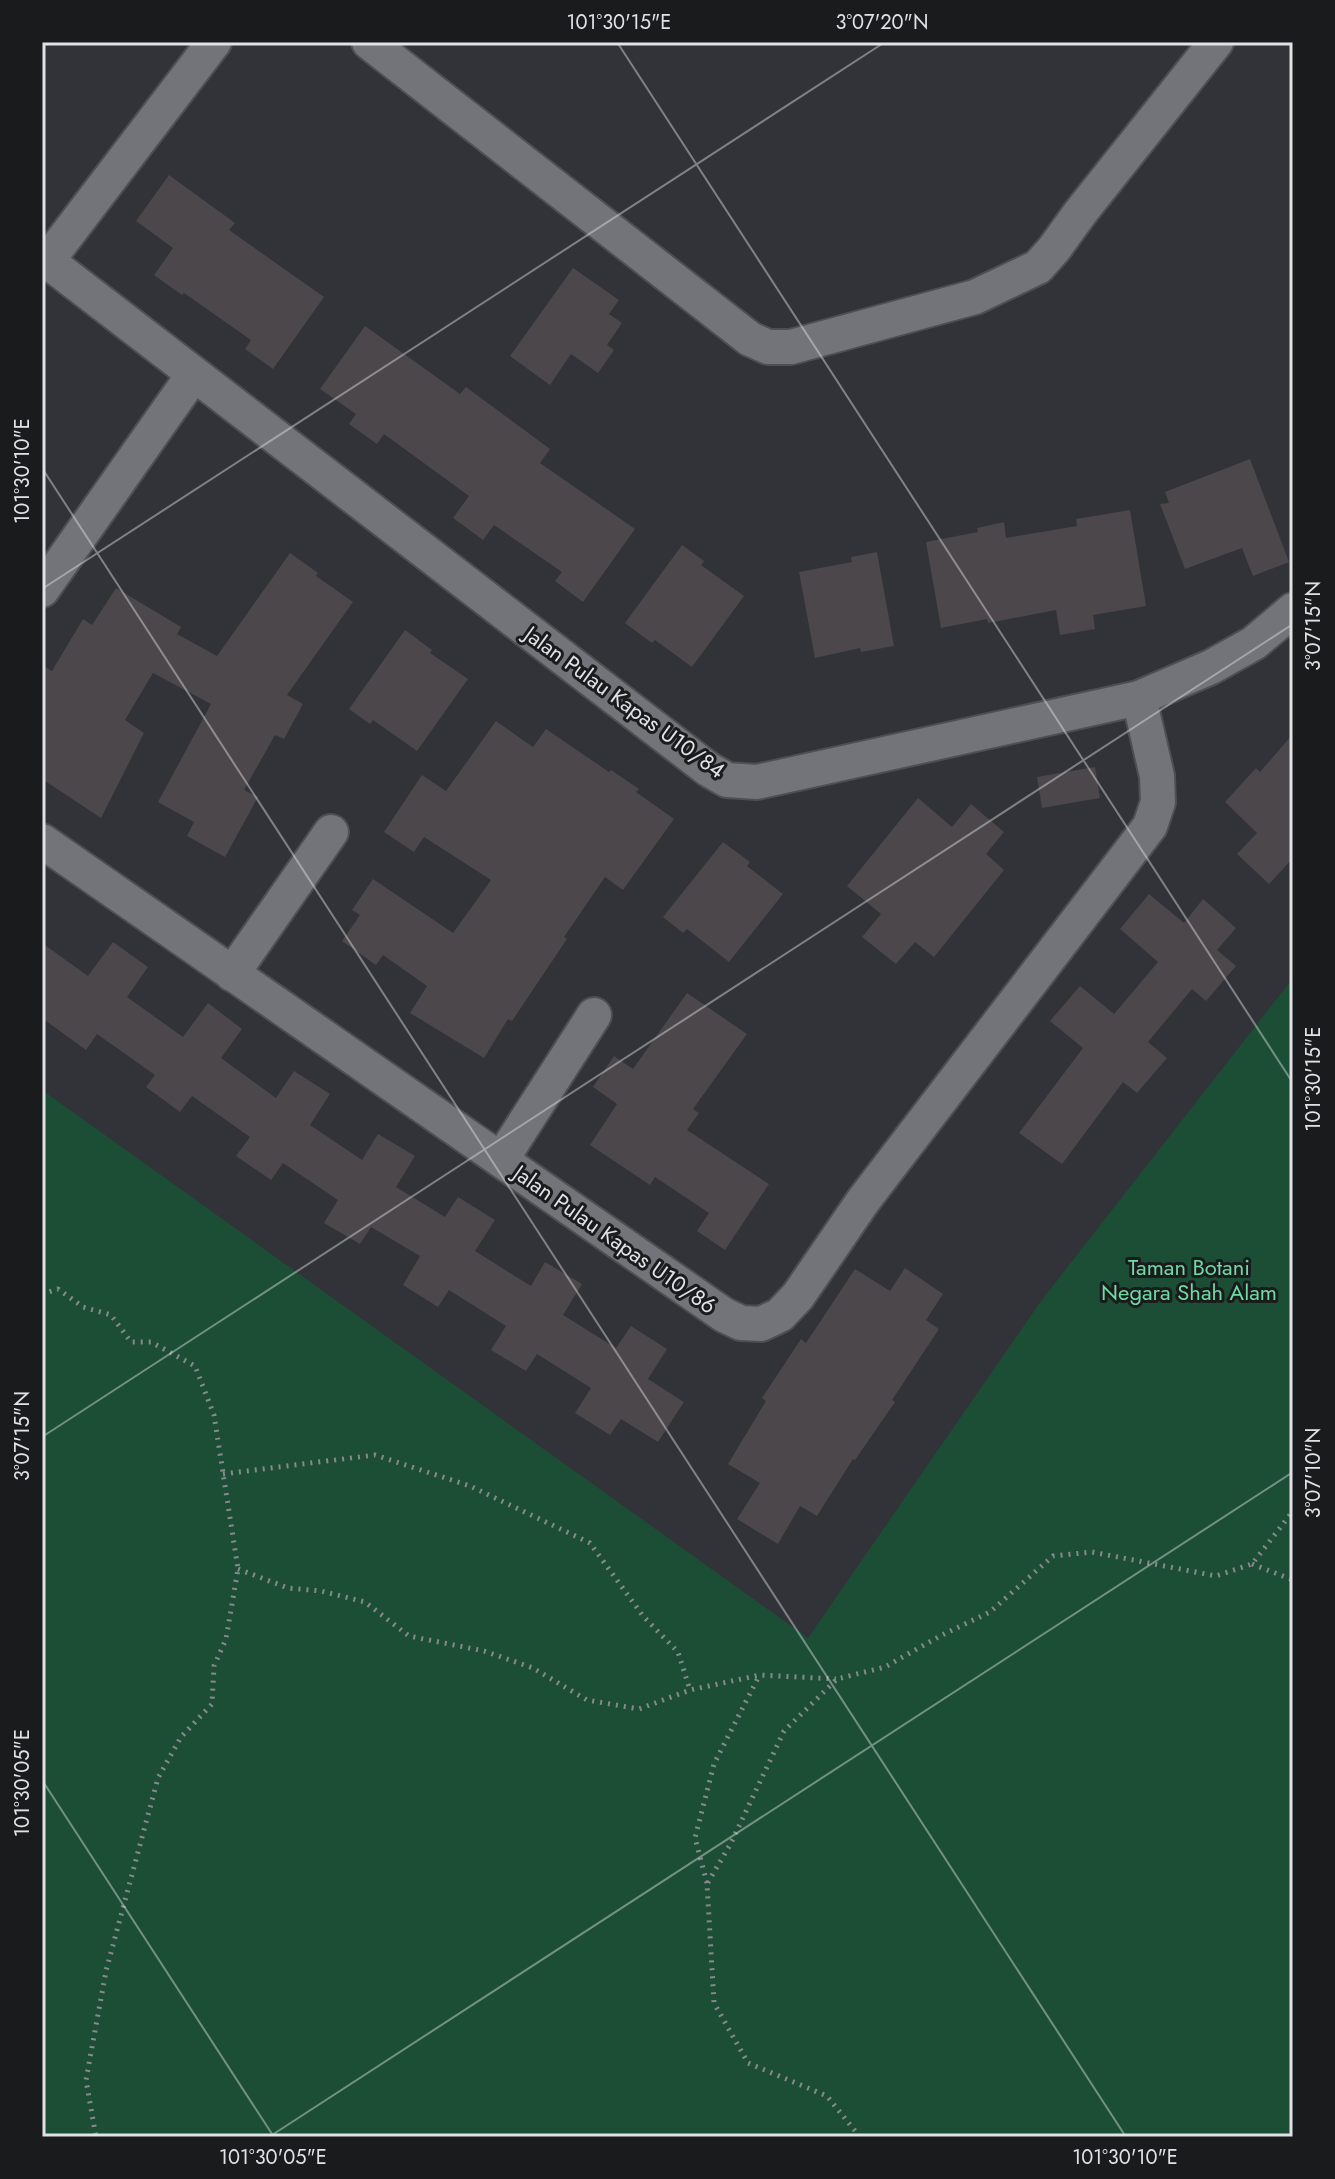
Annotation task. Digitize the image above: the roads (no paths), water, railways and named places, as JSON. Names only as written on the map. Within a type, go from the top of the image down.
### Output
[{"type":"street","points":[[44,259],[214,42]]},
{"type":"street","points":[[369,42],[750,339],[768,347],[791,347],[975,297],[1038,267],[1216,42]]},
{"type":"street","name":"Jalan Pulau Kapas U10/84","points":[[44,259],[708,769],[727,780],[757,782],[1139,698],[1211,667],[1254,643],[1293,610]]},
{"type":"street","points":[[42,590],[194,374]]},
{"type":"street","name":"Jalan Pulau Kapas U10/86","points":[[42,841],[724,1315],[741,1323],[761,1324],[780,1315],[798,1296],[863,1201],[1150,826],[1158,802],[1157,776],[1139,698]]},
{"type":"street","points":[[232,974],[331,832]]},
{"type":"street","points":[[501,1160],[594,1015]]},
{"type":"park label","name":"Taman Botani Negara Shah Alam","points":[[1189,1280]]}]
